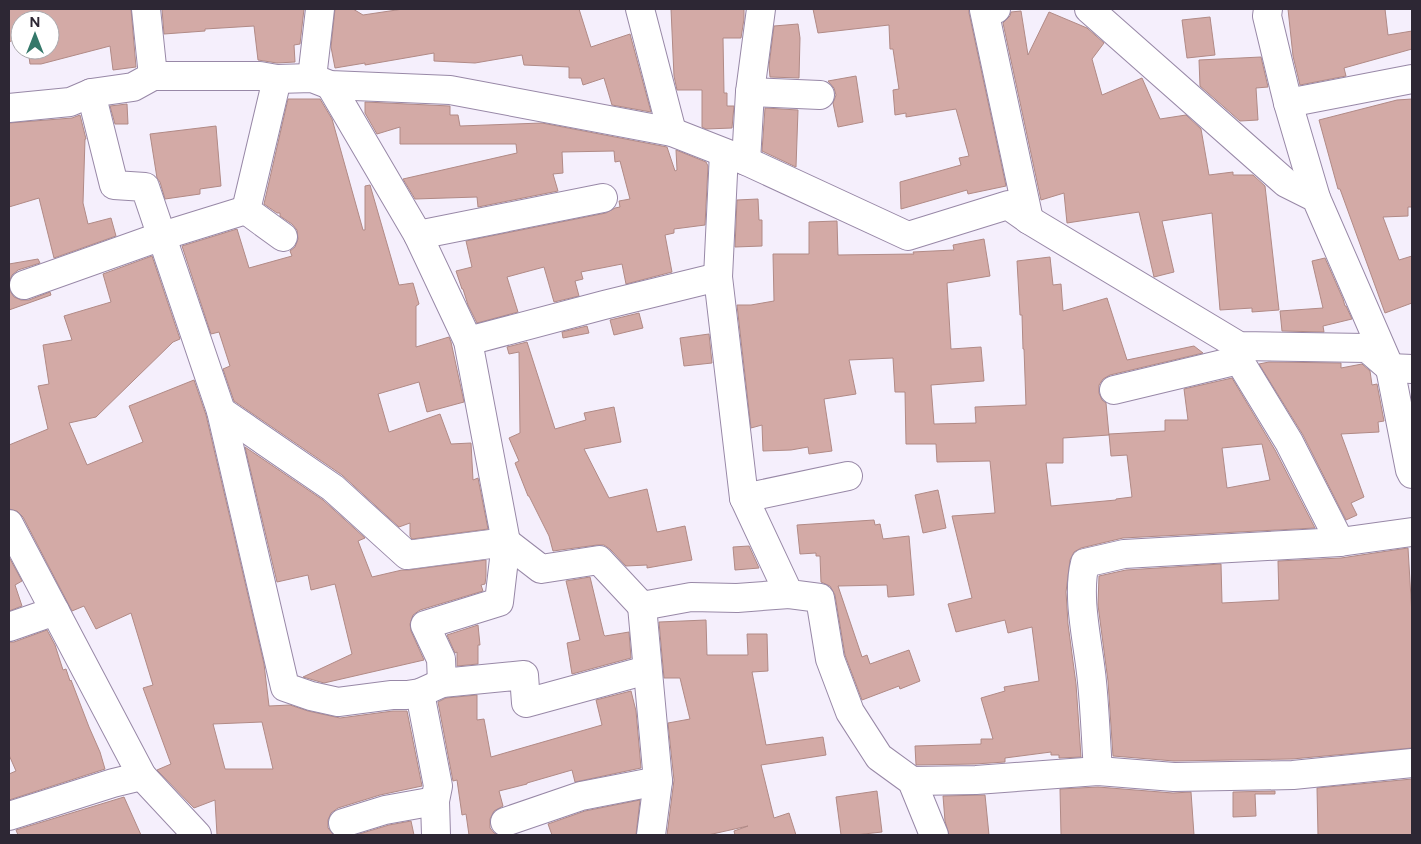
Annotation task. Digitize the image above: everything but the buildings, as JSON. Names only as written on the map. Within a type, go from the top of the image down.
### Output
[{"type":"street","points":[[146,9],[152,76]]},
{"type":"street","points":[[320,9],[321,82],[418,235],[468,341],[506,542],[499,602],[425,625],[441,659],[431,688],[438,786],[435,801],[436,835]]},
{"type":"street","points":[[640,9],[672,132]]},
{"type":"street","points":[[761,9],[750,92],[735,157],[718,277],[744,498],[789,594]]},
{"type":"street","points":[[996,9],[984,10],[1029,220]]},
{"type":"street","points":[[1089,9],[1286,183],[1316,198]]},
{"type":"street","points":[[1268,9],[1267,16],[1288,103],[1316,198],[1401,369],[1412,472]]},
{"type":"street","points":[[14,102],[70,102],[91,93],[133,87],[152,76],[260,76],[277,79],[450,90],[672,132],[735,157],[908,236],[1008,205],[1239,353],[1289,442],[1340,542]]},
{"type":"street","points":[[246,210],[277,79]]},
{"type":"street","points":[[1288,103],[1412,79]]},
{"type":"street","points":[[750,92],[820,95]]},
{"type":"street","points":[[91,93],[114,185],[145,187],[221,411],[285,687],[311,696],[338,702],[392,695],[407,695],[431,688],[524,675],[526,703],[647,670]]},
{"type":"street","points":[[418,235],[603,198]]},
{"type":"street","points":[[24,285],[162,236],[246,210]]},
{"type":"street","points":[[246,210],[283,237]]},
{"type":"street","points":[[468,341],[718,277]]},
{"type":"street","points":[[1114,390],[1239,353],[1367,348],[1401,369]]},
{"type":"street","points":[[221,411],[333,488],[407,554],[506,542],[541,569],[599,560],[642,606],[658,781],[651,835]]},
{"type":"street","points":[[744,498],[848,476]]},
{"type":"street","points":[[9,524],[142,776],[197,835]]},
{"type":"street","points":[[1098,771],[1092,682],[1082,604],[1082,573],[1085,563],[1124,554],[1340,542],[1412,532]]},
{"type":"street","points":[[642,606],[691,597],[737,598],[789,594],[820,598],[830,659],[850,712],[879,757],[912,780],[934,835]]},
{"type":"street","points":[[9,627],[55,612]]},
{"type":"street","points":[[912,780],[976,780],[1098,771],[1174,777],[1293,775],[1412,763]]},
{"type":"street","points":[[9,816],[113,783],[142,776]]},
{"type":"street","points":[[505,822],[581,796],[658,781]]},
{"type":"street","points":[[343,823],[385,810],[435,801]]}]
